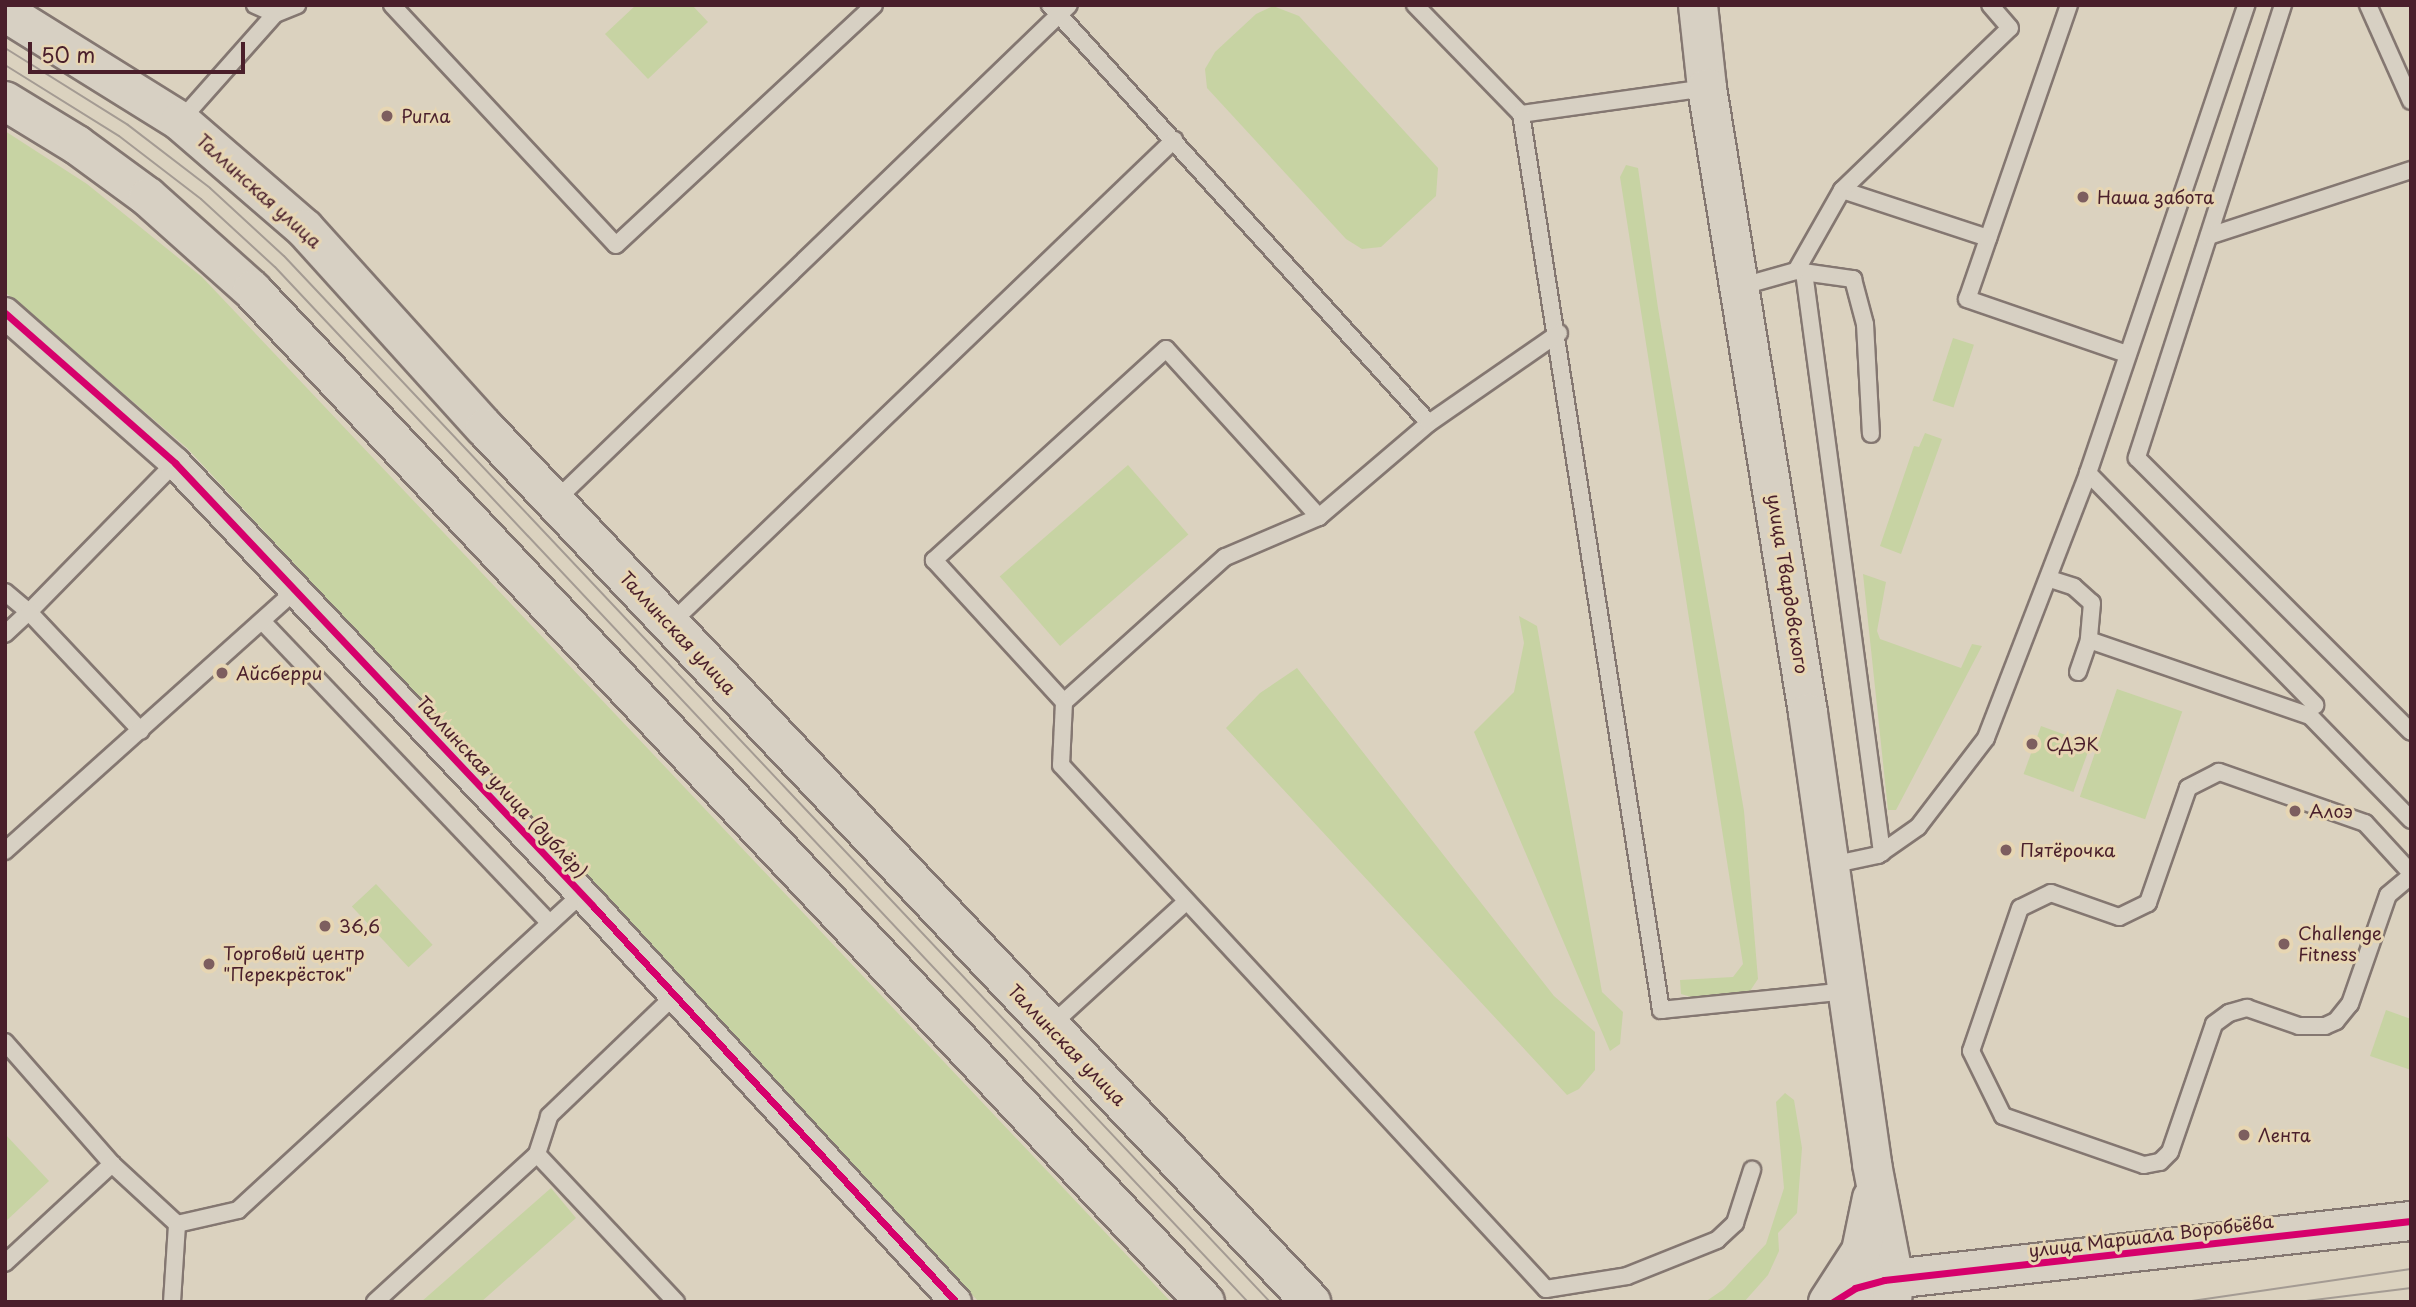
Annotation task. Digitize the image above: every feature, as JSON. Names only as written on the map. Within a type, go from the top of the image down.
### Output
[{"type":"main road","name":"улица Твардовского","points":[[1698,5],[1707,88],[1831,865],[1872,1164],[1893,1290]]},
{"type":"main road","name":"Таллинская улица","points":[[5,12],[58,41],[180,121],[305,229],[670,624],[1311,1302]]},
{"type":"main road","points":[[5,101],[77,145],[148,197],[252,290],[1205,1302]]},
{"type":"main road","name":"улица Твардовского","points":[[1830,1302],[1853,1266],[1868,1231],[1872,1164]]},
{"type":"main road","name":"улица Маршала Воробьёва","points":[[1830,1302],[1856,1288],[1893,1290],[2059,1263],[2411,1220]]},
{"type":"main road","name":"улица Маршала Воробьёва","points":[[1965,1302],[2059,1263]]},
{"type":"street","name":"Таллинская улица (дублёр)","points":[[5,313],[175,463],[582,894],[956,1302]]},
{"type":"lane","points":[[255,5],[275,14]]},
{"type":"lane","points":[[180,121],[275,14],[296,5]]},
{"type":"lane","points":[[392,5],[616,245],[874,5]]},
{"type":"lane","points":[[1415,5],[1521,114],[1559,334],[1661,1010],[1849,990]]},
{"type":"lane","points":[[1882,853],[1800,271],[1842,190],[2010,28],[1990,5]]},
{"type":"lane","points":[[2069,5],[1967,299],[2127,354]]},
{"type":"lane","points":[[1831,865],[1882,853],[1918,827],[1986,738],[2050,579],[2088,472],[2246,5]]},
{"type":"lane","points":[[2283,5],[2137,458],[2411,733]]},
{"type":"lane","points":[[2368,5],[2411,101]]},
{"type":"lane","points":[[555,501],[1059,9],[1429,423]]},
{"type":"lane","points":[[1521,114],[1707,88]]},
{"type":"lane","points":[[670,624],[1174,140]]},
{"type":"lane","points":[[2209,236],[2411,170]]},
{"type":"lane","points":[[1842,190],[1988,238]]},
{"type":"lane","points":[[1740,288],[1800,271],[1853,279],[1860,294],[1871,435]]},
{"type":"lane","points":[[1559,334],[1429,423],[1319,517],[1224,557],[1064,702],[1060,765],[1546,1289],[1627,1276],[1717,1240],[1735,1223],[1752,1170]]},
{"type":"lane","points":[[1064,702],[934,560],[1166,349],[1319,517]]},
{"type":"lane","points":[[5,634],[175,463]]},
{"type":"lane","points":[[2088,472],[2315,705]]},
{"type":"lane","points":[[2050,579],[2085,594],[2092,603],[2089,640],[2078,672]]},
{"type":"lane","points":[[5,851],[295,591]]},
{"type":"lane","points":[[5,592],[29,612],[141,731]]},
{"type":"lane","points":[[262,621],[551,923]]},
{"type":"lane","points":[[2089,640],[2311,716],[2411,820]]},
{"type":"lane","points":[[2219,772],[2365,823],[2411,875],[2388,895],[2350,1004],[2336,1021],[2325,1026],[2299,1026],[2247,1008],[2229,1013],[2214,1024],[2170,1152],[2160,1162],[2144,1165],[2003,1116],[1971,1051],[2020,908],[2051,893],[2119,917],[2148,903],[2188,788],[2219,772]]},
{"type":"lane","points":[[177,1224],[238,1210],[582,894]]},
{"type":"lane","points":[[1049,1027],[1186,902]]},
{"type":"lane","points":[[375,1302],[537,1154],[549,1116],[675,995]]},
{"type":"lane","points":[[5,1042],[111,1164],[177,1224]]},
{"type":"lane","points":[[537,1154],[676,1302]]},
{"type":"lane","points":[[5,1263],[111,1164]]},
{"type":"lane","points":[[172,1302],[177,1224]]},
{"type":"green space","points":[[636,5],[692,5],[708,22],[648,79],[605,34]]},
{"type":"green space","points":[[1273,6],[1299,16],[1438,168],[1436,196],[1381,247],[1362,249],[1346,239],[1207,88],[1205,69],[1215,52],[1256,14]]},
{"type":"green space","points":[[5,131],[87,184],[202,277],[1171,1302],[979,1302],[187,448],[5,292]]},
{"type":"green space","points":[[1626,165],[1638,168],[1658,308],[1744,811],[1758,979],[1748,994],[1698,999],[1681,994],[1680,980],[1733,977],[1743,964],[1620,177]]},
{"type":"green space","points":[[1953,338],[1974,345],[1954,408],[1933,401]]},
{"type":"green space","points":[[1925,433],[1942,439],[1901,554],[1880,546],[1914,446],[1919,447]]},
{"type":"green space","points":[[1128,465],[1188,534],[1060,646],[1000,577]]},
{"type":"green space","points":[[1863,574],[1886,582],[1877,631],[1880,639],[1961,668],[1972,644],[1982,646],[1896,810],[1888,810]]},
{"type":"green space","points":[[1519,616],[1537,626],[1602,992],[1623,1012],[1620,1044],[1610,1051],[1474,732],[1514,692],[1524,643]]},
{"type":"green space","points":[[1297,668],[1554,996],[1595,1032],[1595,1070],[1579,1089],[1567,1095],[1226,728],[1260,693]]},
{"type":"green space","points":[[2117,689],[2182,711],[2145,819],[2080,797]]},
{"type":"green space","points":[[2041,726],[2091,744],[2073,792],[2024,774]]},
{"type":"green space","points":[[376,884],[433,945],[408,967],[352,907]]},
{"type":"green space","points":[[2386,1010],[2411,1019],[2411,1070],[2370,1056]]},
{"type":"green space","points":[[1785,1093],[1794,1100],[1802,1148],[1797,1213],[1778,1233],[1779,1251],[1768,1275],[1744,1302],[1705,1302],[1724,1289],[1766,1244],[1784,1188],[1776,1102]]},
{"type":"green space","points":[[5,1134],[49,1181],[5,1222]]},
{"type":"green space","points":[[551,1188],[576,1218],[481,1302],[421,1302]]},
{"type":"tram line","points":[[5,48],[128,125],[210,188],[284,256],[1270,1302]]},
{"type":"tram line","points":[[5,65],[119,136],[201,199],[275,267],[1248,1302]]},
{"type":"tram line","points":[[2185,1302],[2411,1269]]},
{"type":"tram line","points":[[2298,1302],[2411,1288]]},
{"type":"cycle path","points":[[5,313],[175,463],[593,906],[956,1302]]},
{"type":"cycle path","points":[[1833,1302],[1855,1288],[1884,1280],[2411,1221]]},
{"type":"place","name":"Ригла","points":[[387,116]]},
{"type":"place","name":"Наша забота","points":[[2083,197]]},
{"type":"place","name":"Айсберри","points":[[222,673]]},
{"type":"place","name":"СДЭК","points":[[2032,744]]},
{"type":"place","name":"Алоэ","points":[[2295,811]]},
{"type":"place","name":"Пятёрочка","points":[[2006,850]]},
{"type":"place","name":"36,6","points":[[325,926]]},
{"type":"place","name":"Challenge Fitness","points":[[2284,944]]},
{"type":"place","name":"Торговый центр \"Перекрёсток\"","points":[[209,964]]},
{"type":"place","name":"Лента","points":[[2244,1135]]}]
